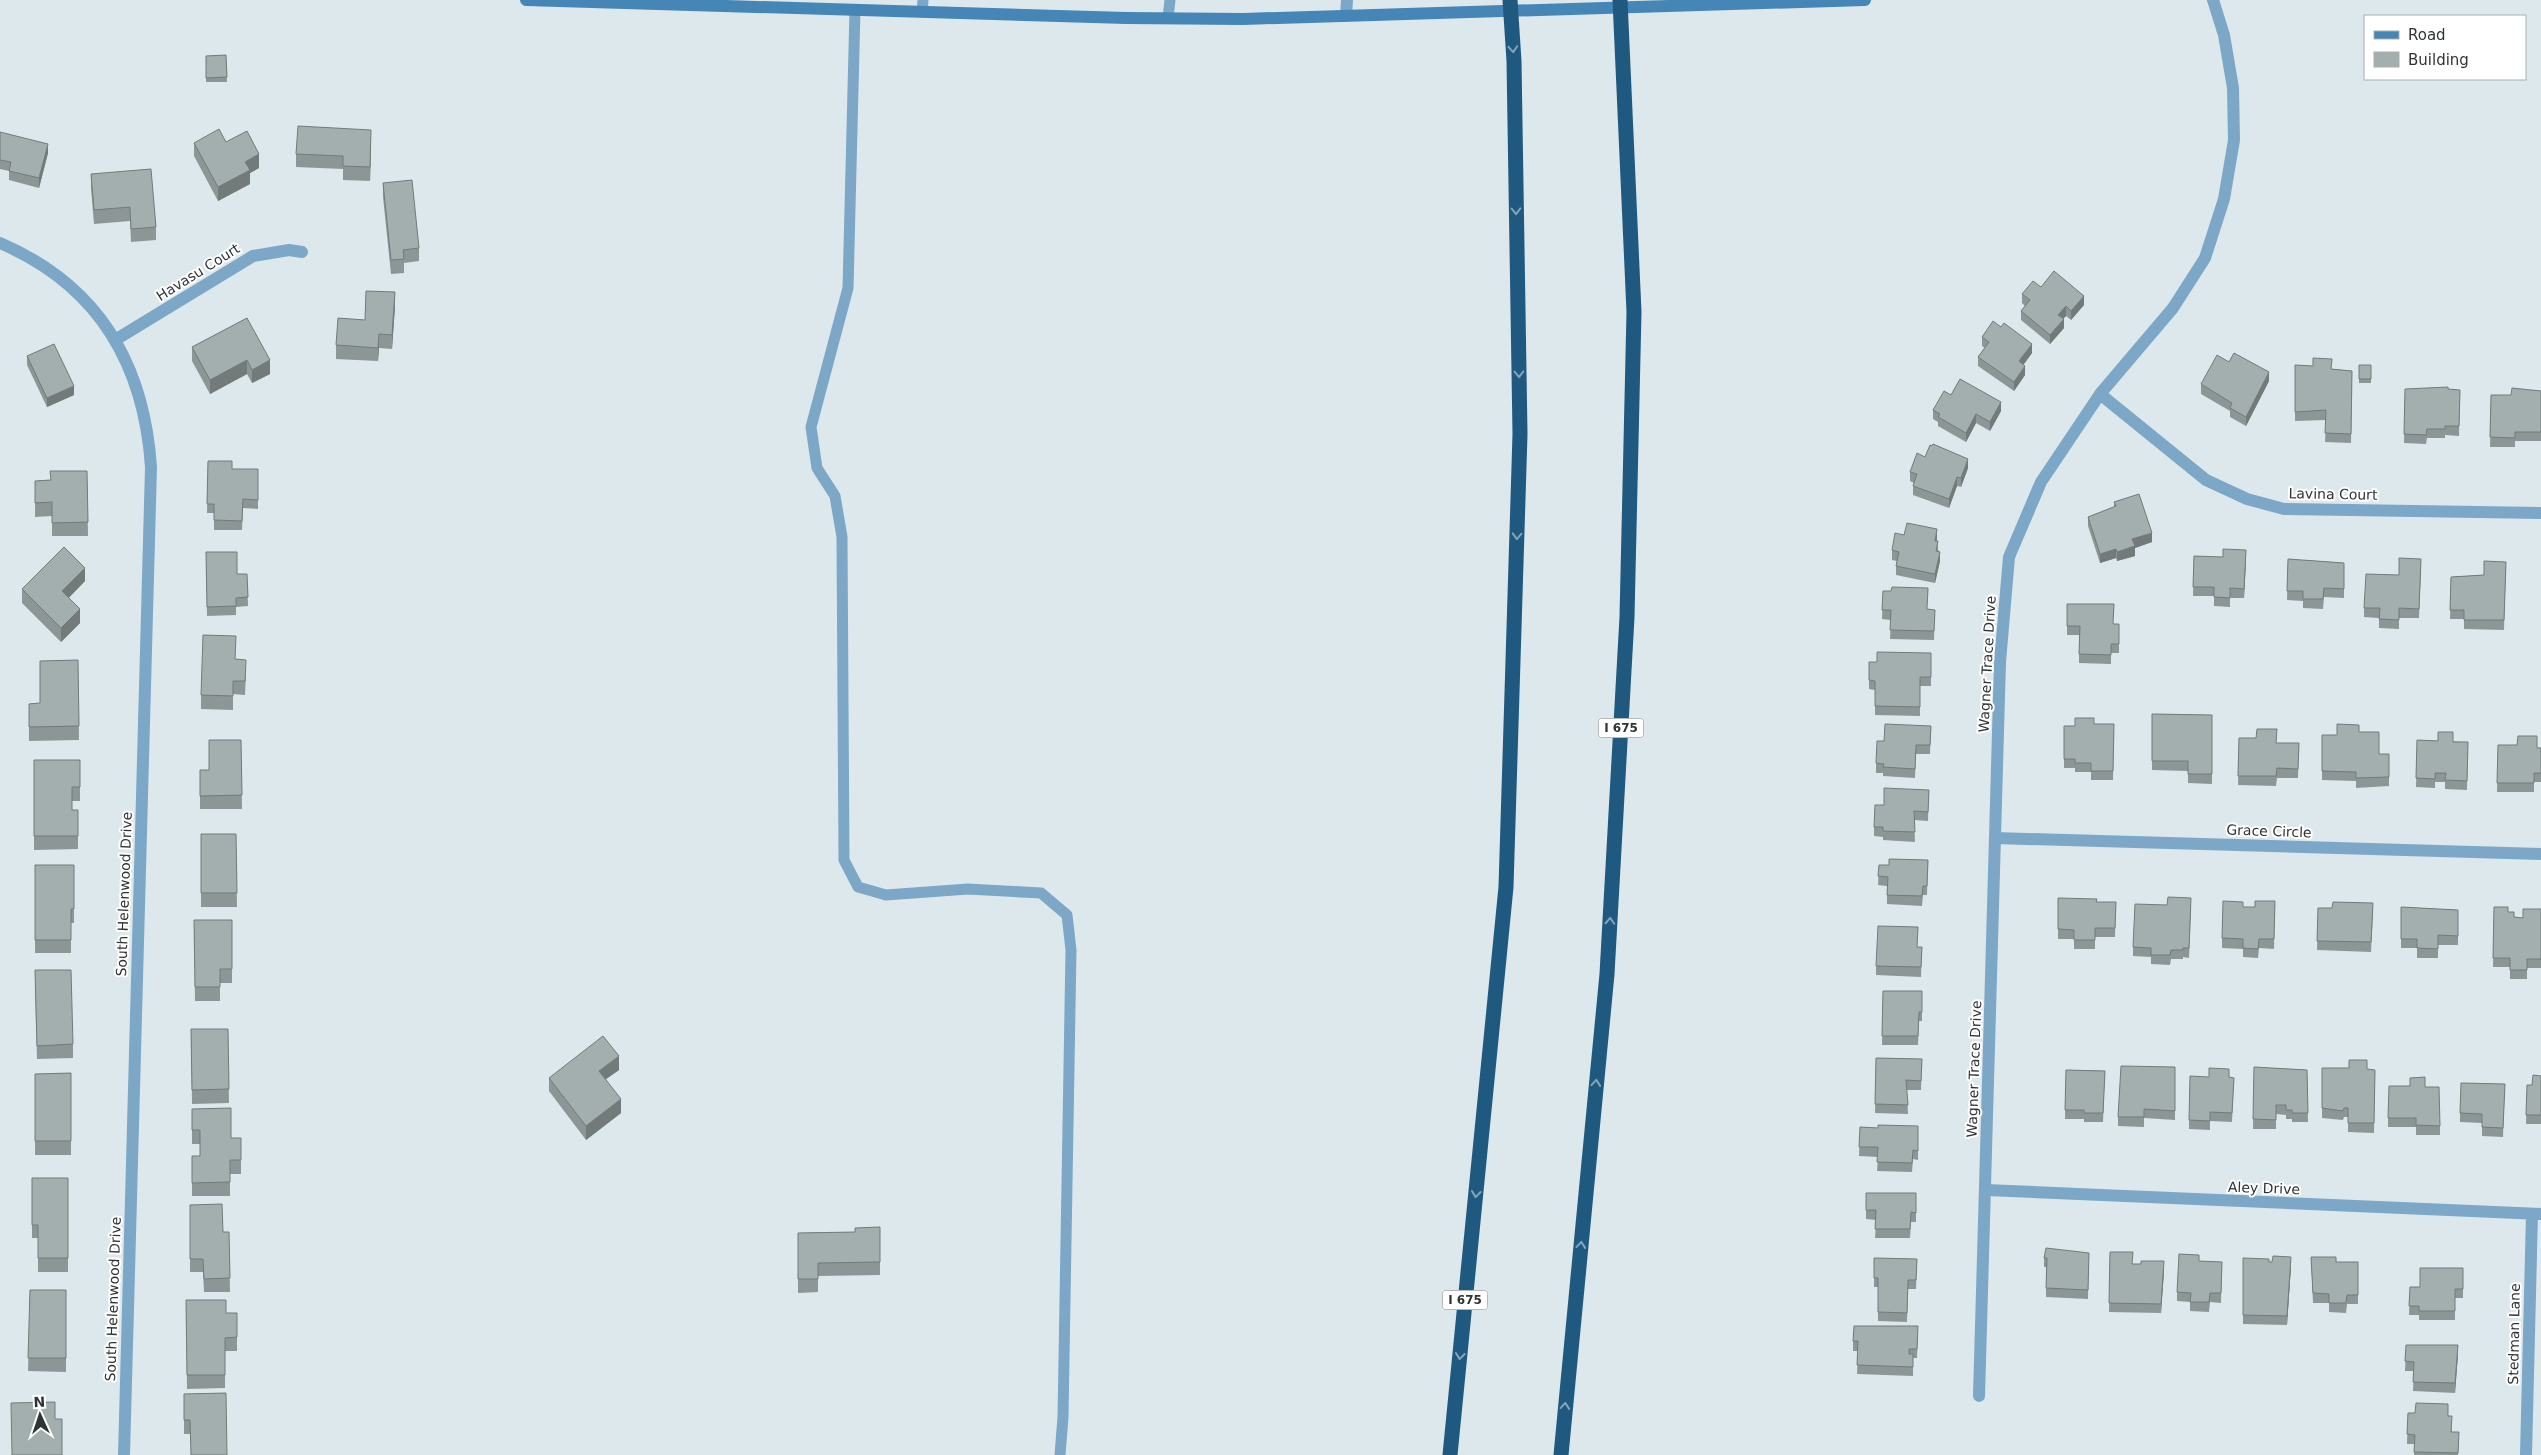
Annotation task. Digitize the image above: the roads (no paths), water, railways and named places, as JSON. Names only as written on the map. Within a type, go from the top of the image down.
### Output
[{"type":"highway","name":"I 675","points":[[1450,1455],[1506,887],[1520,434],[1514,61],[1510,0]]},
{"type":"highway","name":"I 675","points":[[1560,1455],[1606,974],[1627,617],[1634,312],[1620,0]]},
{"type":"main road","points":[[526,0],[855,10],[923,6],[1168,18],[1243,19],[1864,0]]},
{"type":"street","points":[[1346,16],[1347,0]]},
{"type":"street","name":"Wagner Trace Drive","points":[[1979,1396],[2000,662],[2009,557],[2040,482],[2100,394],[2179,300],[2205,258],[2224,199],[2234,140],[2233,88],[2224,35],[2213,0]]},
{"type":"street","name":"South Helenwood Drive","points":[[0,243],[42,266],[74,289],[96,313],[116,340],[130,369],[142,401],[149,434],[151,467],[124,1455]]},
{"type":"street","name":"Havasu Court","points":[[116,340],[253,256],[289,250],[302,252]]},
{"type":"street","name":"Lavina Court","points":[[2100,394],[2206,480],[2247,499],[2284,509],[2541,513]]},
{"type":"street","name":"Grace Circle","points":[[1996,838],[2541,854]]},
{"type":"street","name":"Aley Drive","points":[[1986,1190],[2537,1214]]},
{"type":"street","name":"Stedman Lane","points":[[2526,1455],[2537,1214]]},
{"type":"lane","points":[[1168,18],[1170,0]]},
{"type":"lane","points":[[855,10],[848,288],[811,427],[817,468],[835,496],[842,537],[844,860],[858,887],[886,896],[968,889],[1041,893],[1067,915],[1071,959],[1063,1417],[1060,1455]]}]
